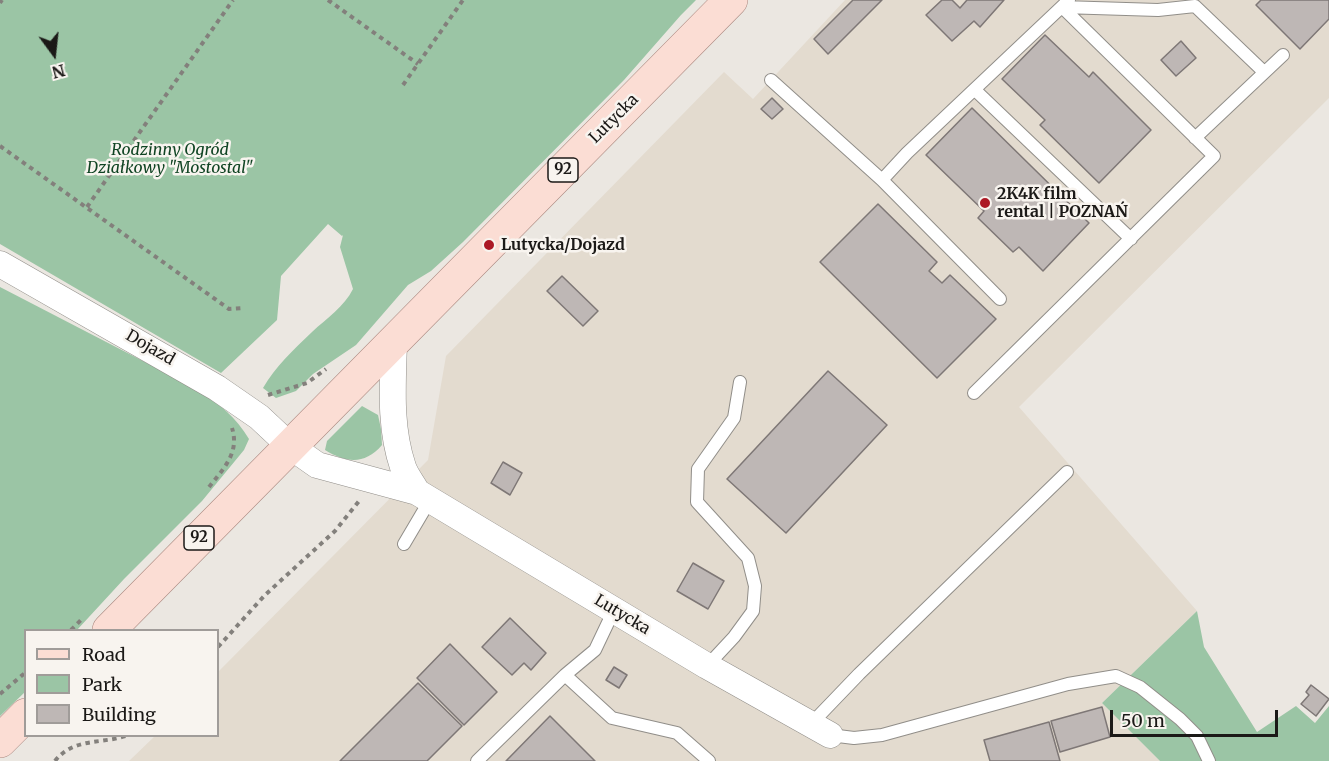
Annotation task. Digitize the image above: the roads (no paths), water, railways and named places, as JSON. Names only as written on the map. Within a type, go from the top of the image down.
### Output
[{"type":"main road","name":"Lutycka","points":[[97,624],[290,446],[731,0]]},
{"type":"main road","points":[[0,741],[24,717]]},
{"type":"street","name":"Dojazd","points":[[0,264],[149,347],[217,388],[259,417],[290,446]]},
{"type":"street","points":[[394,341],[392,398],[396,443],[404,470],[424,496]]},
{"type":"street","name":"Lutycka","points":[[290,446],[317,465],[424,496],[707,666],[820,730]]},
{"type":"lane","points":[[975,393],[1214,156],[1065,3]]},
{"type":"lane","points":[[882,180],[907,153],[1065,3],[1158,10],[1195,6],[1264,72]]},
{"type":"lane","points":[[1195,138],[1283,54]]},
{"type":"lane","points":[[771,80],[882,180],[1000,299]]},
{"type":"lane","points":[[975,90],[1131,239]]},
{"type":"lane","points":[[707,666],[734,637],[753,611],[755,586],[748,558],[697,502],[698,469],[734,418],[740,382]]},
{"type":"lane","points":[[1067,472],[859,674],[820,730],[854,738],[882,735],[1068,684],[1116,676],[1140,687],[1180,719],[1197,736],[1209,761]]},
{"type":"lane","points":[[404,544],[424,496]]},
{"type":"lane","points":[[477,761],[565,675],[595,650],[614,610]]},
{"type":"lane","points":[[565,675],[612,718],[677,733],[709,761]]},
{"type":"place","name":"2K4K film rental | POZNAŃ","points":[[985,203]]},
{"type":"place","name":"Lutycka/Dojazd","points":[[489,245]]},
{"type":"park label","name":"Rodzinny Ogród Działkowy \"Mostostal\"","points":[[170,159]]}]
